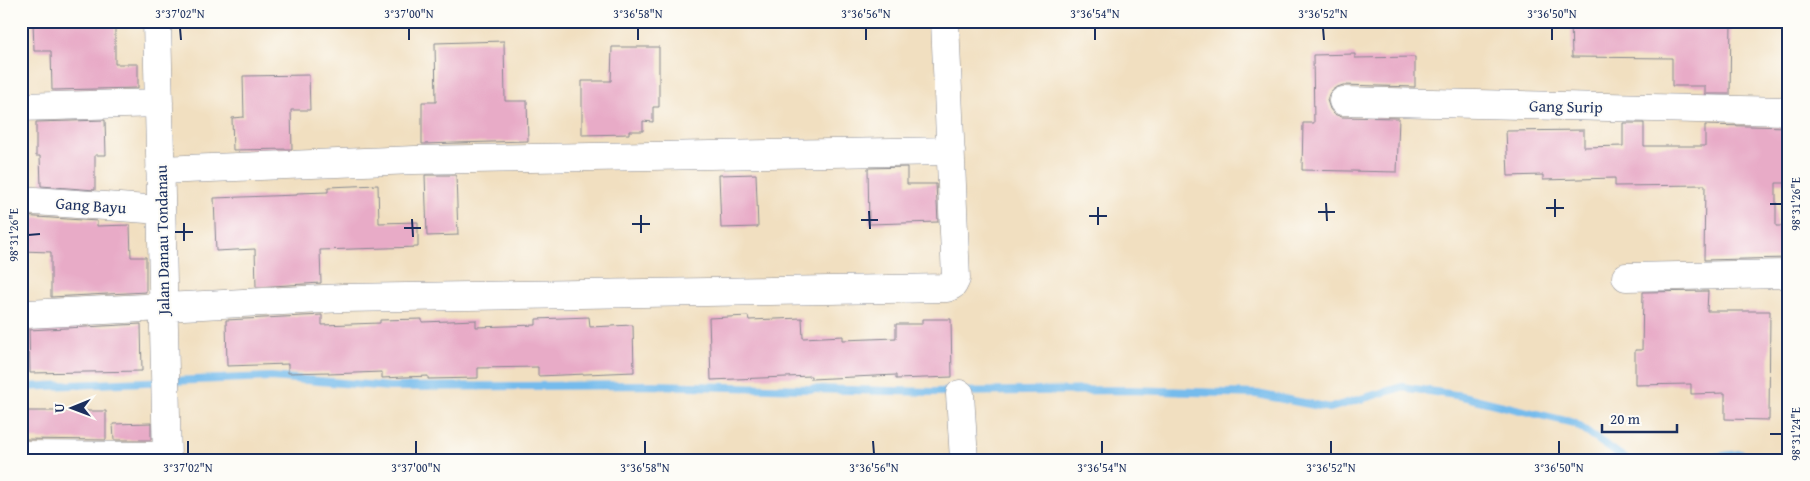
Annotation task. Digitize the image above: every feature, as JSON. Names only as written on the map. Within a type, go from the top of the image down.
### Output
[{"type":"street","name":"Jalan Danau Tondanau","points":[[157,21],[167,458]]},
{"type":"street","points":[[21,310],[27,314],[343,298],[947,288],[953,285],[956,279],[945,21]]},
{"type":"street","name":"Gang Surip","points":[[1343,101],[1789,111]]},
{"type":"street","points":[[21,107],[159,103]]},
{"type":"street","points":[[160,170],[415,160],[951,151]]},
{"type":"street","name":"Gang Bayu","points":[[21,200],[162,210]]},
{"type":"street","points":[[1626,277],[1789,274]]},
{"type":"street","points":[[960,394],[964,460]]},
{"type":"street","points":[[21,455],[167,458]]},
{"type":"building","points":[[33,21],[115,21],[115,64],[138,64],[138,88],[52,90],[51,51],[34,51]]},
{"type":"building","points":[[1571,21],[1731,21],[1730,94],[1705,94],[1705,86],[1672,86],[1672,58],[1572,57]]},
{"type":"building","points":[[504,41],[505,101],[527,101],[528,141],[422,144],[422,102],[436,102],[435,43]]},
{"type":"building","points":[[612,47],[659,47],[659,107],[653,107],[653,122],[643,121],[643,131],[629,131],[629,134],[582,135],[582,81],[611,81]]},
{"type":"building","points":[[1355,54],[1355,58],[1415,57],[1415,87],[1343,85],[1330,92],[1327,100],[1334,114],[1342,117],[1399,118],[1397,172],[1302,170],[1303,123],[1314,123],[1313,55]]},
{"type":"building","points":[[309,75],[310,110],[291,110],[292,149],[233,150],[232,118],[244,117],[243,76]]},
{"type":"building","points":[[105,120],[106,155],[95,155],[95,190],[41,186],[40,156],[36,156],[36,122]]},
{"type":"building","points":[[1623,123],[1644,123],[1644,146],[1705,146],[1705,125],[1789,127],[1789,183],[1776,183],[1776,226],[1788,226],[1788,258],[1704,260],[1705,185],[1615,186],[1615,178],[1543,180],[1543,175],[1508,176],[1506,131],[1584,130],[1584,147],[1623,146]]},
{"type":"building","points":[[907,167],[907,184],[936,184],[938,222],[869,224],[868,168]]},
{"type":"building","points":[[756,174],[758,227],[721,228],[719,175]]},
{"type":"building","points":[[425,175],[456,175],[458,235],[427,236]]},
{"type":"building","points":[[378,185],[379,223],[418,222],[418,247],[320,250],[321,283],[256,287],[255,249],[216,251],[214,198],[297,195],[297,193],[328,192],[328,187]]},
{"type":"building","points":[[21,216],[97,221],[97,226],[130,225],[131,257],[146,257],[146,292],[51,297],[51,252],[21,251]]},
{"type":"building","points":[[1708,291],[1707,311],[1770,311],[1769,420],[1725,419],[1725,393],[1691,394],[1691,384],[1635,385],[1635,350],[1642,350],[1643,292]]},
{"type":"building","points":[[322,315],[322,325],[380,323],[380,320],[422,319],[422,322],[476,320],[476,327],[536,325],[536,319],[589,317],[590,327],[633,325],[634,372],[538,376],[538,367],[478,368],[478,378],[428,379],[428,376],[382,378],[382,372],[288,373],[288,364],[227,366],[226,320]]},
{"type":"building","points":[[748,316],[749,320],[802,318],[803,338],[843,336],[843,340],[896,338],[896,324],[922,324],[922,319],[951,319],[952,377],[896,379],[896,375],[811,379],[811,376],[711,380],[709,318]]},
{"type":"building","points":[[141,324],[142,371],[30,373],[29,330]]},
{"type":"building","points":[[21,411],[106,411],[106,440],[21,439]]},
{"type":"building","points":[[151,423],[151,440],[114,440],[113,424]]},
{"type":"waterway","points":[[21,387],[271,377],[390,387],[652,385],[933,392],[1130,390],[1257,394],[1330,408],[1402,387],[1462,396],[1574,423],[1627,460]]},
{"type":"waterway","points":[[1691,460],[1740,454],[1768,460]]}]
